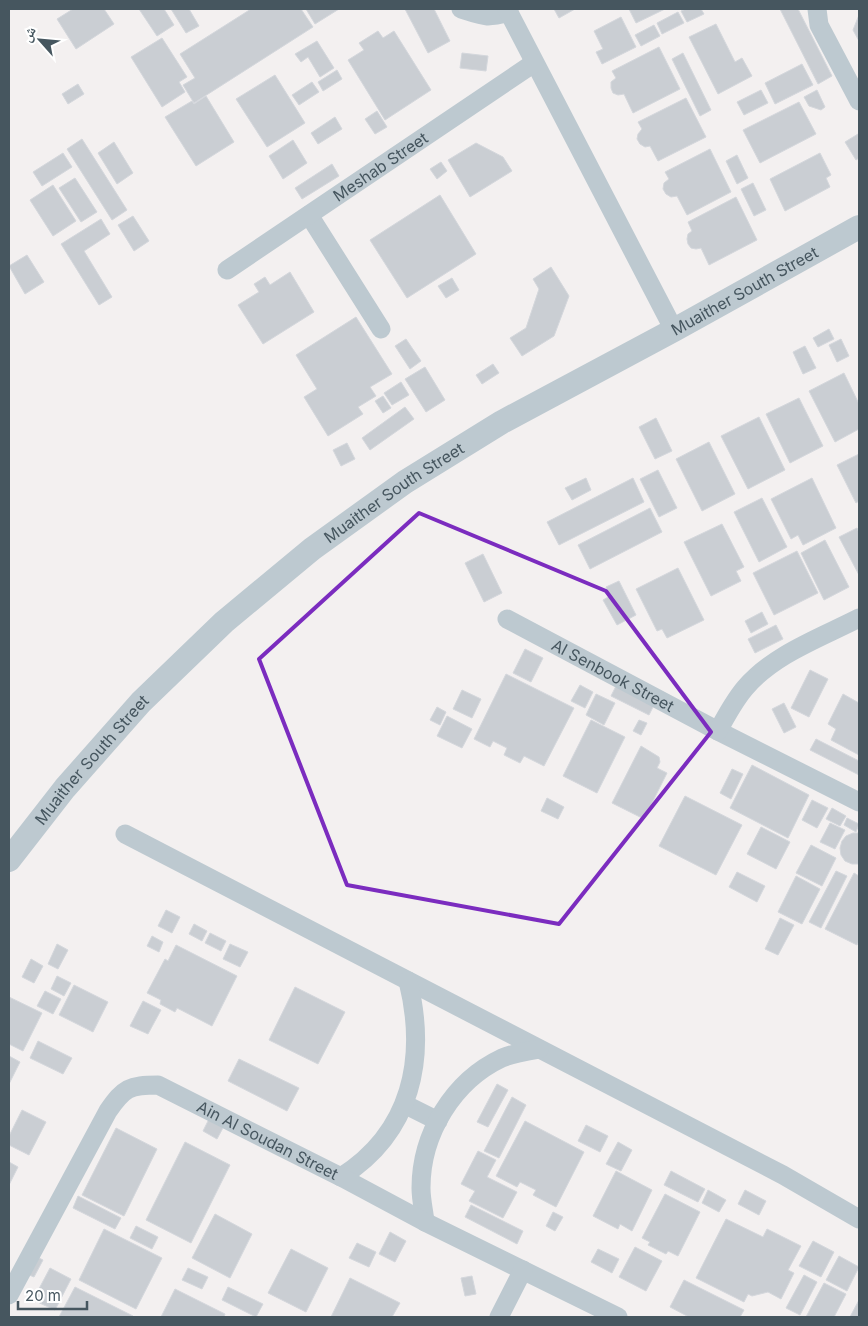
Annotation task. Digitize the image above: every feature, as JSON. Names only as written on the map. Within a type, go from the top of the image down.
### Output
[{"type":"street","points":[[461,9],[492,18],[508,11],[674,330]]},
{"type":"street","points":[[817,9],[818,25],[859,101]]},
{"type":"street","name":"Meshab Street","points":[[227,270],[534,63]]},
{"type":"street","points":[[309,215],[381,329]]},
{"type":"street","name":"Muaither South Street","points":[[9,860],[65,788],[142,702],[224,622],[312,549],[405,482],[502,422],[674,330],[859,227]]},
{"type":"street","points":[[718,731],[734,703],[759,674],[786,656],[859,618]]},
{"type":"street","name":"Al Senbook Street","points":[[508,619],[718,731],[859,802]]},
{"type":"street","points":[[125,834],[784,1175],[859,1219]]},
{"type":"street","points":[[341,1176],[358,1166],[373,1153],[396,1122],[404,1104],[414,1070],[417,1043],[415,1015],[408,981]]},
{"type":"street","points":[[426,1222],[421,1188],[422,1170],[430,1137],[447,1105],[458,1090],[472,1077],[503,1058],[539,1049]]},
{"type":"street","name":"Ain Al Soudan Street","points":[[9,1295],[108,1111],[120,1094],[138,1085],[158,1085],[341,1176],[426,1222],[618,1317]]},
{"type":"street","points":[[404,1104],[438,1121]]},
{"type":"street","points":[[499,1317],[523,1270]]},
{"type":"highlighted area","points":[[419,513],[606,591],[711,732],[559,924],[347,885],[259,659]]},
{"type":"building","points":[[73,9],[104,9],[114,24],[76,49],[57,19]]},
{"type":"building","points":[[139,9],[164,9],[174,25],[157,36]]},
{"type":"building","points":[[171,9],[189,9],[199,26],[186,33]]},
{"type":"building","points":[[251,9],[301,9],[313,27],[194,103],[183,85],[195,78],[180,54]]},
{"type":"building","points":[[306,9],[339,9],[315,24]]},
{"type":"building","points":[[405,9],[434,9],[450,41],[428,53]]},
{"type":"building","points":[[554,9],[575,9],[559,18]]},
{"type":"building","points":[[629,9],[665,9],[636,23]]},
{"type":"building","points":[[701,9],[704,14],[687,22],[681,11]]},
{"type":"building","points":[[780,9],[798,9],[832,76],[818,84]]},
{"type":"building","points":[[678,12],[684,23],[662,34],[657,23]]},
{"type":"building","points":[[859,15],[859,41],[853,30]]},
{"type":"building","points":[[621,17],[636,47],[602,64],[596,52],[603,49],[594,31]]},
{"type":"building","points":[[716,24],[735,62],[742,58],[752,76],[718,94],[689,37]]},
{"type":"building","points":[[654,25],[660,36],[641,46],[635,35]]},
{"type":"building","points":[[378,31],[383,38],[394,31],[431,90],[385,120],[348,60],[364,50],[359,43]]},
{"type":"building","points":[[162,38],[187,77],[179,82],[185,92],[162,107],[131,57]]},
{"type":"building","points":[[317,41],[334,68],[320,77],[308,57],[301,62],[295,54]]},
{"type":"building","points":[[659,47],[680,89],[633,113],[624,94],[618,95],[613,93],[611,82],[616,78],[612,71]]},
{"type":"building","points":[[462,53],[488,56],[486,71],[460,68]]},
{"type":"building","points":[[683,53],[711,110],[700,116],[672,59]]},
{"type":"building","points":[[802,64],[813,85],[775,104],[765,83]]},
{"type":"building","points":[[337,70],[342,79],[323,91],[318,82]]},
{"type":"building","points":[[275,75],[305,123],[267,147],[236,99]]},
{"type":"building","points":[[312,82],[319,92],[299,105],[292,95]]},
{"type":"building","points":[[78,84],[84,94],[68,104],[62,94]]},
{"type":"building","points":[[761,90],[768,103],[744,115],[737,102]]},
{"type":"building","points":[[817,90],[825,107],[821,110],[809,106],[804,97]]},
{"type":"building","points":[[206,96],[234,142],[196,166],[165,117],[192,101],[194,104]]},
{"type":"building","points":[[686,98],[706,137],[658,161],[650,146],[645,147],[637,139],[642,129],[638,122]]},
{"type":"building","points":[[799,102],[816,134],[760,163],[743,130]]},
{"type":"building","points":[[377,111],[387,127],[375,134],[365,119]]},
{"type":"building","points":[[335,117],[342,129],[318,144],[311,133]]},
{"type":"building","points":[[858,134],[859,158],[856,160],[845,142]]},
{"type":"building","points":[[82,139],[127,210],[112,220],[67,149]]},
{"type":"building","points":[[293,140],[307,163],[283,179],[269,156]]},
{"type":"building","points":[[114,142],[133,173],[117,184],[98,153]]},
{"type":"building","points":[[476,143],[503,157],[512,171],[470,197],[448,160]]},
{"type":"building","points":[[710,149],[731,192],[687,215],[677,196],[671,197],[663,189],[664,183],[669,179],[665,172]]},
{"type":"building","points":[[63,153],[72,167],[42,186],[33,172]]},
{"type":"building","points":[[820,153],[831,175],[826,178],[830,187],[785,211],[770,179]]},
{"type":"building","points":[[737,155],[748,178],[737,184],[726,161]]},
{"type":"building","points":[[441,162],[447,171],[437,179],[430,169]]},
{"type":"building","points":[[332,164],[339,176],[302,199],[295,188]]},
{"type":"building","points":[[75,178],[97,212],[81,222],[59,188]]},
{"type":"building","points":[[753,183],[766,210],[754,216],[741,189]]},
{"type":"building","points":[[53,185],[76,221],[53,236],[30,200]]},
{"type":"building","points":[[440,195],[476,254],[407,298],[370,240]]},
{"type":"building","points":[[736,197],[757,240],[709,265],[701,248],[691,248],[688,244],[688,234],[692,231],[688,222]]},
{"type":"building","points":[[133,216],[149,241],[134,251],[118,225]]},
{"type":"building","points":[[101,219],[110,234],[84,251],[112,297],[99,305],[61,244]]},
{"type":"building","points":[[27,255],[44,282],[25,294],[9,266]]},
{"type":"building","points":[[551,267],[569,296],[554,336],[522,356],[510,338],[526,328],[539,289],[533,279]]},
{"type":"building","points":[[290,272],[314,312],[263,344],[238,305],[259,292],[254,284],[265,277],[270,285]]},
{"type":"building","points":[[452,278],[459,290],[446,298],[438,286]]},
{"type":"building","points":[[356,317],[392,374],[370,387],[376,396],[358,407],[363,414],[328,436],[304,397],[317,389],[296,355]]},
{"type":"building","points":[[829,329],[834,339],[818,347],[813,338]]},
{"type":"building","points":[[406,339],[421,361],[410,369],[395,346]]},
{"type":"building","points":[[841,339],[849,356],[837,362],[829,345]]},
{"type":"building","points":[[805,346],[816,368],[803,374],[793,352]]},
{"type":"building","points":[[493,364],[499,373],[482,384],[476,375]]},
{"type":"building","points":[[425,367],[445,400],[426,412],[405,379]]},
{"type":"building","points":[[844,373],[859,404],[859,429],[835,442],[809,391]]},
{"type":"building","points":[[401,382],[409,395],[392,405],[384,393]]},
{"type":"building","points":[[383,396],[391,408],[383,413],[375,401]]},
{"type":"building","points":[[799,398],[823,446],[790,463],[766,414]]},
{"type":"building","points":[[405,407],[414,419],[370,450],[362,438]]},
{"type":"building","points":[[759,417],[785,470],[748,489],[721,436]]},
{"type":"building","points":[[656,418],[672,451],[655,459],[639,427]]},
{"type":"building","points":[[709,442],[735,494],[702,511],[676,459]]},
{"type":"building","points":[[347,443],[355,459],[341,466],[333,450]]},
{"type":"building","points":[[859,454],[859,501],[856,503],[837,465]]},
{"type":"building","points":[[658,470],[677,508],[659,517],[640,479]]},
{"type":"building","points":[[586,478],[591,490],[572,500],[565,488]]},
{"type":"building","points":[[633,478],[644,502],[559,545],[547,522]]},
{"type":"building","points":[[812,478],[836,528],[803,545],[798,535],[791,539],[771,499]]},
{"type":"building","points":[[762,498],[787,547],[759,562],[734,512]]},
{"type":"building","points":[[650,508],[662,532],[590,569],[578,545]]},
{"type":"building","points":[[722,524],[744,567],[736,571],[741,581],[711,596],[684,542]]},
{"type":"building","points":[[857,528],[859,533],[859,575],[839,537]]},
{"type":"building","points":[[825,540],[849,587],[824,600],[801,553]]},
{"type":"building","points":[[797,551],[818,593],[774,615],[753,573]]},
{"type":"building","points":[[483,554],[502,593],[484,602],[465,563]]},
{"type":"building","points":[[678,568],[704,620],[667,638],[662,629],[657,631],[636,589]]},
{"type":"building","points":[[619,581],[636,615],[617,625],[603,600],[610,596],[606,587]]},
{"type":"building","points":[[762,612],[768,624],[751,633],[745,621]]},
{"type":"building","points":[[776,625],[783,639],[755,653],[748,639]]},
{"type":"building","points":[[525,649],[543,658],[531,682],[513,673]]},
{"type":"building","points":[[810,670],[828,679],[809,717],[791,708]]},
{"type":"building","points":[[506,674],[574,708],[544,766],[524,756],[520,763],[504,755],[507,748],[493,741],[490,747],[474,739]]},
{"type":"building","points":[[580,685],[593,692],[585,708],[571,701]]},
{"type":"building","points":[[616,686],[654,705],[649,715],[611,696]]},
{"type":"building","points":[[462,690],[481,699],[472,718],[453,709]]},
{"type":"building","points":[[596,694],[615,703],[604,725],[586,715]]},
{"type":"building","points":[[843,694],[859,703],[859,755],[831,740],[836,729],[828,724]]},
{"type":"building","points":[[784,703],[796,727],[784,733],[772,709]]},
{"type":"building","points":[[437,707],[446,712],[440,725],[430,720]]},
{"type":"building","points":[[447,716],[472,729],[462,748],[437,736]]},
{"type":"building","points":[[591,720],[625,737],[597,793],[563,776]]},
{"type":"building","points":[[639,720],[647,723],[641,735],[633,731]]},
{"type":"building","points":[[816,739],[859,761],[859,775],[810,750]]},
{"type":"building","points":[[641,746],[659,757],[660,762],[657,768],[667,773],[644,819],[612,803]]},
{"type":"building","points":[[752,765],[809,795],[788,838],[730,808]]},
{"type":"building","points":[[732,769],[743,774],[731,799],[720,793]]},
{"type":"building","points":[[685,796],[742,825],[716,875],[659,846]]},
{"type":"building","points":[[547,798],[564,807],[558,819],[541,811]]},
{"type":"building","points":[[812,800],[828,808],[817,828],[802,820]]},
{"type":"building","points":[[832,808],[846,816],[840,826],[826,819]]},
{"type":"building","points":[[847,818],[859,824],[856,832],[844,825]]},
{"type":"building","points":[[830,823],[845,830],[835,849],[820,842]]},
{"type":"building","points":[[761,827],[790,842],[776,869],[747,854]]},
{"type":"building","points":[[859,833],[859,864],[845,861],[841,855],[842,841],[846,836]]},
{"type":"building","points":[[811,845],[836,858],[822,886],[796,873]]},
{"type":"building","points":[[836,871],[847,876],[821,928],[809,922]]},
{"type":"building","points":[[737,872],[765,886],[757,902],[729,887]]},
{"type":"building","points":[[854,873],[859,876],[859,941],[857,945],[825,929]]},
{"type":"building","points":[[796,876],[820,889],[802,924],[778,912]]},
{"type":"building","points":[[166,910],[180,917],[172,933],[158,926]]},
{"type":"building","points":[[780,918],[794,925],[778,955],[765,949]]},
{"type":"building","points":[[194,924],[207,931],[202,941],[189,934]]},
{"type":"building","points":[[210,933],[226,941],[221,951],[205,943]]},
{"type":"building","points":[[152,936],[163,942],[159,952],[147,946]]},
{"type":"building","points":[[57,944],[68,950],[58,969],[48,964]]},
{"type":"building","points":[[230,944],[248,952],[240,967],[223,959]]},
{"type":"building","points":[[176,945],[237,976],[212,1026],[177,1008],[175,1012],[160,1004],[161,1000],[147,993],[165,959],[168,961]]},
{"type":"building","points":[[31,959],[43,966],[34,983],[22,977]]},
{"type":"building","points":[[57,976],[71,983],[64,996],[51,989]]},
{"type":"building","points":[[74,985],[108,1002],[93,1032],[59,1015]]},
{"type":"building","points":[[295,987],[345,1012],[318,1064],[269,1040]]},
{"type":"building","points":[[45,991],[61,999],[53,1014],[37,1006]]},
{"type":"building","points":[[9,997],[42,1013],[23,1051],[9,1044]]},
{"type":"building","points":[[143,1001],[161,1010],[148,1034],[130,1026]]},
{"type":"building","points":[[38,1041],[72,1058],[63,1074],[30,1058]]},
{"type":"building","points":[[9,1056],[20,1062],[9,1084]]},
{"type":"building","points":[[239,1059],[299,1088],[287,1111],[228,1081]]},
{"type":"building","points":[[497,1084],[508,1090],[488,1127],[477,1122]]},
{"type":"building","points":[[512,1097],[526,1105],[499,1158],[484,1151]]},
{"type":"building","points":[[22,1110],[46,1122],[29,1155],[9,1145],[9,1136]]},
{"type":"building","points":[[209,1119],[224,1126],[217,1139],[203,1131]]},
{"type":"building","points":[[525,1121],[584,1152],[556,1207],[533,1195],[536,1190],[520,1182],[517,1187],[496,1176]]},
{"type":"building","points":[[586,1125],[608,1136],[600,1152],[578,1141]]},
{"type":"building","points":[[116,1128],[157,1149],[124,1216],[82,1195]]},
{"type":"building","points":[[185,1142],[230,1165],[191,1243],[146,1220]]},
{"type":"building","points":[[618,1142],[632,1150],[621,1171],[606,1164]]},
{"type":"building","points":[[478,1151],[496,1160],[487,1177],[517,1192],[503,1218],[469,1201],[475,1191],[461,1184]]},
{"type":"building","points":[[9,1162],[18,1167],[9,1185]]},
{"type":"building","points":[[616,1171],[652,1190],[632,1231],[620,1224],[618,1229],[593,1216]]},
{"type":"building","points":[[671,1171],[705,1189],[698,1202],[664,1185]]},
{"type":"building","points":[[708,1190],[726,1200],[719,1212],[702,1203]]},
{"type":"building","points":[[745,1190],[766,1201],[759,1215],[738,1204]]},
{"type":"building","points":[[665,1194],[700,1212],[678,1256],[668,1251],[666,1254],[648,1245],[650,1242],[642,1238]]},
{"type":"building","points":[[78,1196],[121,1218],[115,1229],[73,1208]]},
{"type":"building","points":[[471,1205],[523,1231],[517,1244],[465,1217]]},
{"type":"building","points":[[553,1212],[563,1217],[555,1231],[546,1226]]},
{"type":"building","points":[[215,1214],[252,1234],[230,1278],[192,1258]]},
{"type":"building","points":[[726,1219],[763,1237],[767,1229],[801,1246],[788,1270],[794,1273],[781,1299],[768,1292],[752,1296],[748,1294],[744,1302],[696,1278]]},
{"type":"building","points":[[136,1226],[158,1237],[152,1249],[130,1238]]},
{"type":"building","points":[[104,1229],[162,1258],[136,1309],[79,1280]]},
{"type":"building","points":[[390,1232],[406,1241],[395,1262],[379,1254]]},
{"type":"building","points":[[813,1241],[834,1252],[821,1277],[799,1266]]},
{"type":"building","points":[[357,1243],[376,1252],[369,1267],[349,1258]]},
{"type":"building","points":[[635,1247],[662,1261],[646,1291],[619,1277]]},
{"type":"building","points":[[291,1249],[328,1268],[306,1312],[268,1293]]},
{"type":"building","points":[[598,1249],[619,1259],[612,1273],[591,1262]]},
{"type":"building","points":[[31,1254],[43,1260],[34,1277],[22,1272]]},
{"type":"building","points":[[839,1256],[859,1267],[847,1291],[826,1280]]},
{"type":"building","points":[[50,1268],[71,1279],[55,1310],[33,1300]]},
{"type":"building","points":[[188,1268],[208,1277],[202,1289],[182,1280]]},
{"type":"building","points":[[804,1275],[817,1282],[800,1315],[786,1308]]},
{"type":"building","points":[[472,1276],[476,1294],[465,1296],[461,1278]]},
{"type":"building","points":[[350,1278],[400,1303],[392,1317],[331,1317]]},
{"type":"building","points":[[684,1280],[744,1310],[740,1317],[689,1317],[670,1307]]},
{"type":"building","points":[[824,1283],[846,1294],[834,1317],[806,1317]]},
{"type":"building","points":[[75,1287],[133,1316],[59,1317]]},
{"type":"building","points":[[228,1287],[263,1304],[256,1317],[222,1300]]},
{"type":"building","points":[[175,1289],[225,1314],[224,1317],[161,1317]]},
{"type":"building","points":[[859,1300],[859,1317],[850,1317]]}]
